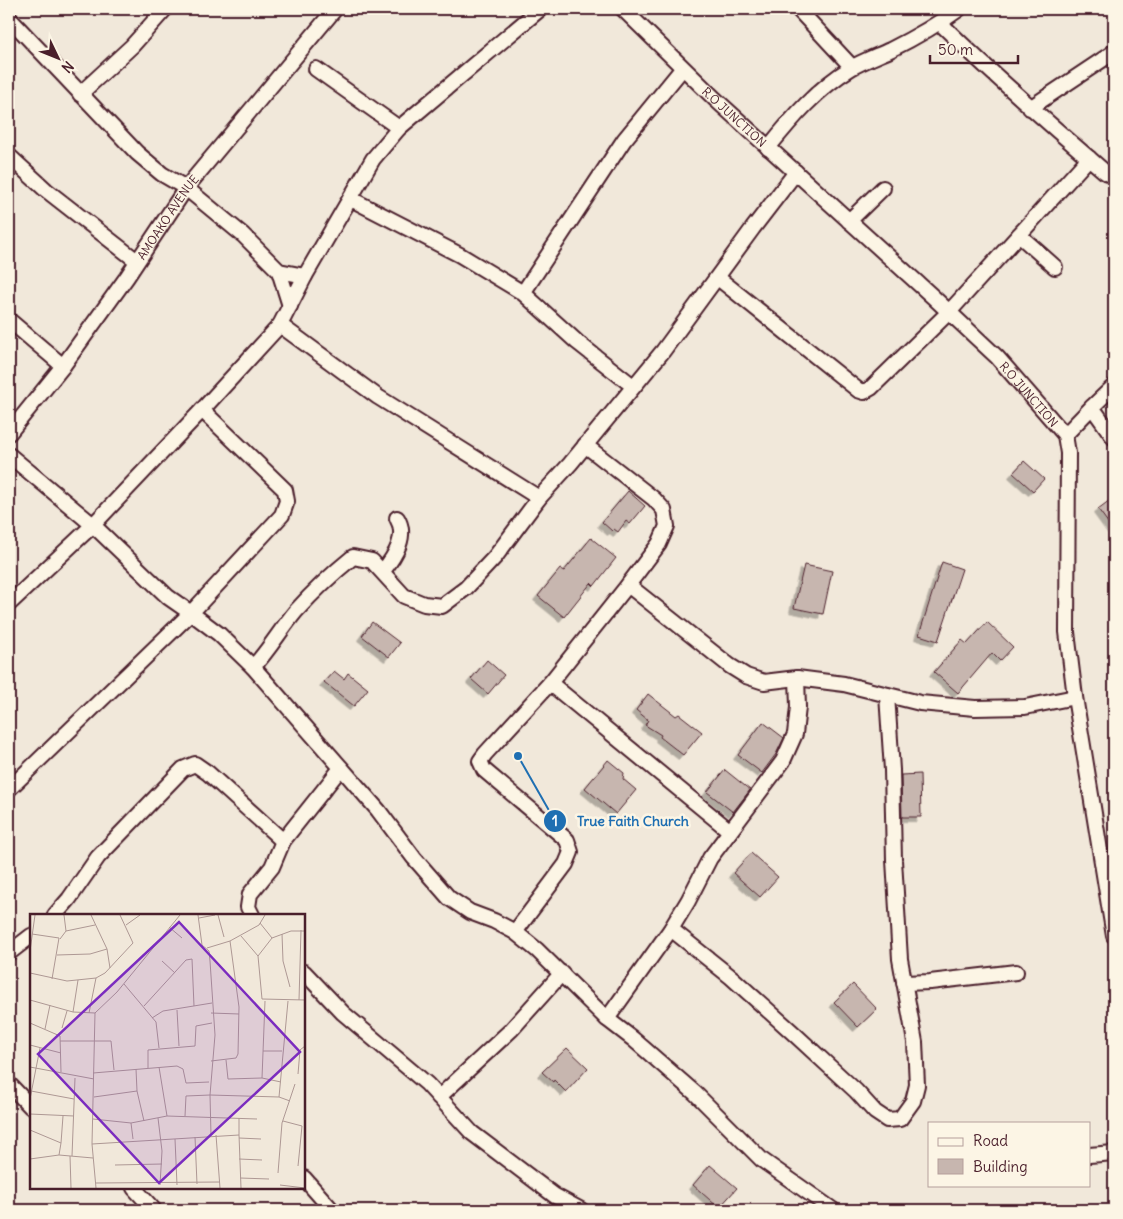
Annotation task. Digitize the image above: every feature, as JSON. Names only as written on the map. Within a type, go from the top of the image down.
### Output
[{"type":"street","points":[[80,94],[132,46],[165,9]]},
{"type":"street","name":"AMOAKO AVENUE","points":[[9,434],[63,366],[186,188],[335,9]]},
{"type":"street","points":[[9,604],[93,525],[280,325],[305,276],[373,159],[399,128],[540,9]]},
{"type":"street","name":"R.O JUNCTION","points":[[623,9],[682,68],[996,356],[1066,435],[1068,453],[1067,632],[1075,697],[1114,936]]},
{"type":"street","points":[[798,9],[852,68]]},
{"type":"street","points":[[768,148],[792,118],[826,86],[852,68],[940,23],[959,9]]},
{"type":"street","points":[[9,18],[137,153],[162,174],[186,188],[243,235],[279,271],[290,306]]},
{"type":"street","points":[[940,23],[1030,108],[1105,172],[1114,176]]},
{"type":"street","points":[[1030,108],[1114,52]]},
{"type":"street","points":[[523,293],[624,140],[682,68]]},
{"type":"street","points":[[316,69],[399,128]]},
{"type":"street","points":[[9,156],[46,190],[137,261]]},
{"type":"street","points":[[718,278],[858,390],[864,392],[871,388],[949,312],[1089,158]]},
{"type":"street","points":[[253,667],[269,650],[295,612],[332,574],[352,557],[372,561],[404,596],[424,604],[442,606],[466,588],[495,557],[539,498],[570,464],[663,351],[796,172]]},
{"type":"street","points":[[849,221],[883,188]]},
{"type":"street","points":[[350,198],[460,255],[523,293],[577,342],[633,386]]},
{"type":"street","points":[[1019,235],[1055,268]]},
{"type":"street","points":[[279,271],[305,276]]},
{"type":"street","points":[[9,320],[63,366]]},
{"type":"street","points":[[280,325],[378,397],[539,498]]},
{"type":"street","points":[[1066,435],[1114,386]]},
{"type":"street","points":[[1092,407],[1114,438]]},
{"type":"street","points":[[9,789],[190,613],[282,515],[287,501],[285,490],[202,410]]},
{"type":"street","points":[[515,932],[566,864],[572,852],[567,840],[484,770],[480,761],[550,682],[628,585],[659,544],[666,526],[664,510],[654,498],[585,445]]},
{"type":"street","points":[[9,454],[93,525],[168,597],[219,634],[253,667],[378,810],[414,858],[449,898],[470,912],[494,921],[515,932],[537,950],[607,1019],[695,1093],[762,1160],[833,1210]]},
{"type":"street","points":[[383,571],[392,560],[402,534],[401,525],[397,518]]},
{"type":"street","points":[[628,585],[730,666],[746,676],[764,682],[798,678],[844,684],[920,703],[975,708],[1025,707],[1075,697]]},
{"type":"street","points":[[607,1019],[671,929],[710,858],[783,761],[795,734],[798,707],[798,678]]},
{"type":"street","points":[[550,682],[730,830]]},
{"type":"street","points":[[671,929],[731,978],[856,1091],[875,1112],[888,1120],[900,1119],[913,1101],[917,1085],[915,1042],[899,949],[887,695]]},
{"type":"street","points":[[56,914],[69,899],[98,857],[183,769],[195,764],[208,773],[283,842]]},
{"type":"street","points":[[252,914],[248,907],[250,894],[254,887],[272,868],[283,842],[341,768]]},
{"type":"street","points":[[9,953],[30,937]]},
{"type":"street","points":[[904,982],[930,982],[1016,972]]},
{"type":"street","points":[[305,973],[343,1014],[427,1084],[472,1133],[555,1196],[581,1210]]},
{"type":"street","points":[[439,1097],[511,1030],[562,974]]},
{"type":"street","points":[[9,1084],[30,1106]]},
{"type":"street","points":[[1090,1155],[1114,1153]]},
{"type":"street","points":[[305,1179],[332,1210]]},
{"type":"street","points":[[135,1189],[154,1210]]},
{"type":"building","points":[[1024,461],[1044,479],[1033,491],[1013,473]]},
{"type":"building","points":[[628,491],[645,506],[630,524],[626,521],[618,532],[614,529],[612,531],[602,522]]},
{"type":"building","points":[[1114,497],[1114,531],[1098,509]]},
{"type":"building","points":[[591,538],[616,558],[594,586],[591,583],[564,617],[538,596],[560,569],[564,571]]},
{"type":"building","points":[[942,562],[962,569],[938,641],[919,635]]},
{"type":"building","points":[[804,565],[832,571],[823,614],[794,608]]},
{"type":"building","points":[[372,622],[400,643],[389,657],[362,636]]},
{"type":"building","points":[[987,622],[1013,647],[1000,661],[992,653],[958,693],[934,672],[962,640],[967,644]]},
{"type":"building","points":[[487,660],[504,675],[488,694],[471,679]]},
{"type":"building","points":[[334,671],[344,679],[348,673],[368,689],[354,706],[324,682]]},
{"type":"building","points":[[648,694],[676,716],[679,714],[702,732],[683,755],[660,737],[661,735],[645,725],[648,720],[636,710]]},
{"type":"building","points":[[763,722],[784,738],[776,754],[762,773],[738,755]]},
{"type":"building","points":[[608,760],[624,773],[623,779],[636,790],[616,814],[585,788]]},
{"type":"building","points":[[725,770],[750,790],[733,812],[707,792]]},
{"type":"building","points":[[920,774],[921,817],[902,817],[901,775]]},
{"type":"building","points":[[751,853],[778,877],[760,897],[733,873]]},
{"type":"building","points":[[853,984],[877,1009],[858,1027],[834,1002]]},
{"type":"building","points":[[567,1048],[588,1068],[566,1092],[554,1080],[553,1082],[542,1072]]},
{"type":"building","points":[[710,1165],[737,1188],[719,1208],[693,1185]]},
{"type":"place","name":"True Faith Church","points":[[518,756]]}]
